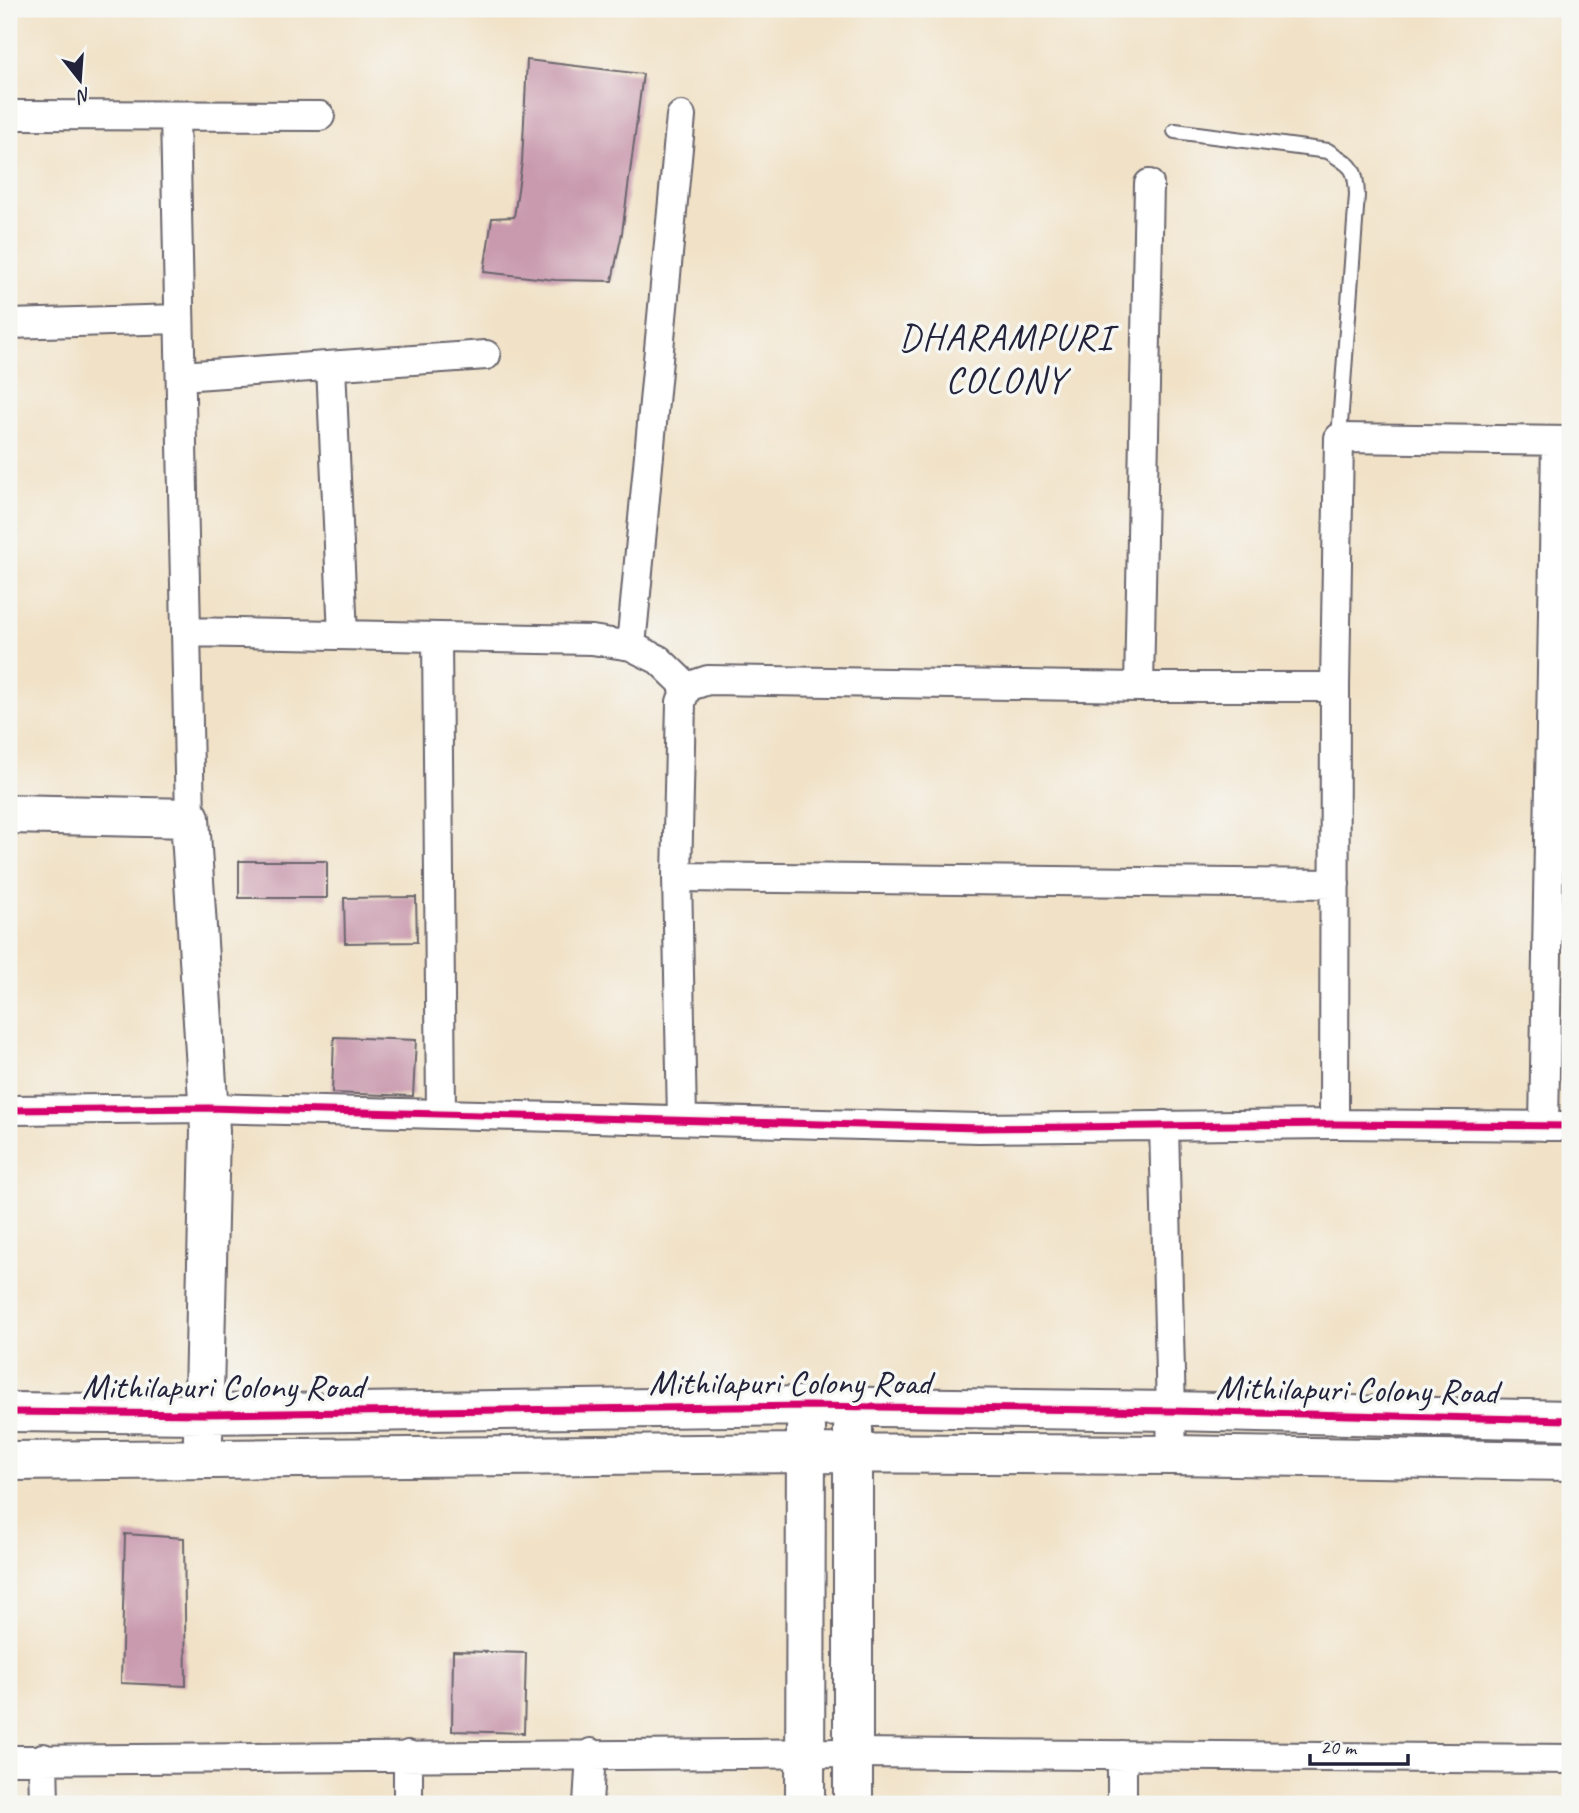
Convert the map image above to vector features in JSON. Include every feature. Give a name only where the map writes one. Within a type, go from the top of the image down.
[{"type":"street","points":[[9,115],[320,116]]},
{"type":"street","points":[[175,116],[190,818],[210,1131],[202,1460]]},
{"type":"street","points":[[631,646],[681,116]]},
{"type":"street","points":[[1139,687],[1149,184]]},
{"type":"street","points":[[9,324],[179,319]]},
{"type":"street","points":[[181,376],[486,355]]},
{"type":"street","points":[[331,366],[343,635]]},
{"type":"street","points":[[9,1110],[208,1108],[979,1128],[1334,1124],[1557,1126],[1563,441],[1339,438],[1335,687],[1334,1124]]},
{"type":"street","points":[[186,632],[592,640],[631,646],[659,660],[687,687]]},
{"type":"street","points":[[437,637],[441,1114]]},
{"type":"street","points":[[682,1119],[677,877],[681,702],[687,687],[708,680],[722,680],[1139,687],[1335,687]]},
{"type":"street","points":[[9,814],[190,818]]},
{"type":"street","points":[[677,877],[1335,884]]},
{"type":"street","points":[[1164,1125],[1172,1455]]},
{"type":"street","points":[[805,1804],[806,1406]]},
{"type":"street","name":"Mithilapuri Colony Road","points":[[9,1412],[204,1414],[806,1406],[1570,1420]]},
{"type":"street","points":[[853,1408],[853,1804]]},
{"type":"street","name":"Mithilapuri Colony Road","points":[[9,1461],[806,1453],[1570,1461]]},
{"type":"street","points":[[588,1804],[591,1753]]},
{"type":"street","points":[[9,1760],[591,1753],[1570,1759]]},
{"type":"street","points":[[408,1755],[408,1804]]},
{"type":"street","points":[[1122,1755],[1122,1804]]},
{"type":"street","points":[[43,1758],[44,1804]]},
{"type":"lane","points":[[1175,131],[1328,151],[1348,163],[1357,175],[1339,438]]},
{"type":"building","points":[[527,60],[643,74],[622,233],[612,281],[555,280],[484,272],[492,218],[514,217],[522,162]]},
{"type":"building","points":[[239,861],[327,861],[327,898],[239,898]]},
{"type":"building","points":[[416,897],[417,942],[345,943],[344,898]]},
{"type":"building","points":[[334,1037],[416,1040],[413,1096],[332,1093]]},
{"type":"building","points":[[125,1534],[184,1538],[186,1686],[121,1683]]},
{"type":"building","points":[[453,1651],[526,1653],[524,1733],[452,1731]]},
{"type":"cycle path","points":[[9,1110],[208,1108],[979,1128],[1334,1124],[1570,1126]]},
{"type":"cycle path","points":[[9,1412],[204,1414],[806,1406],[1570,1420]]},
{"type":"district","name":"DHARAMPURI COLONY","points":[[1006,358]]}]
